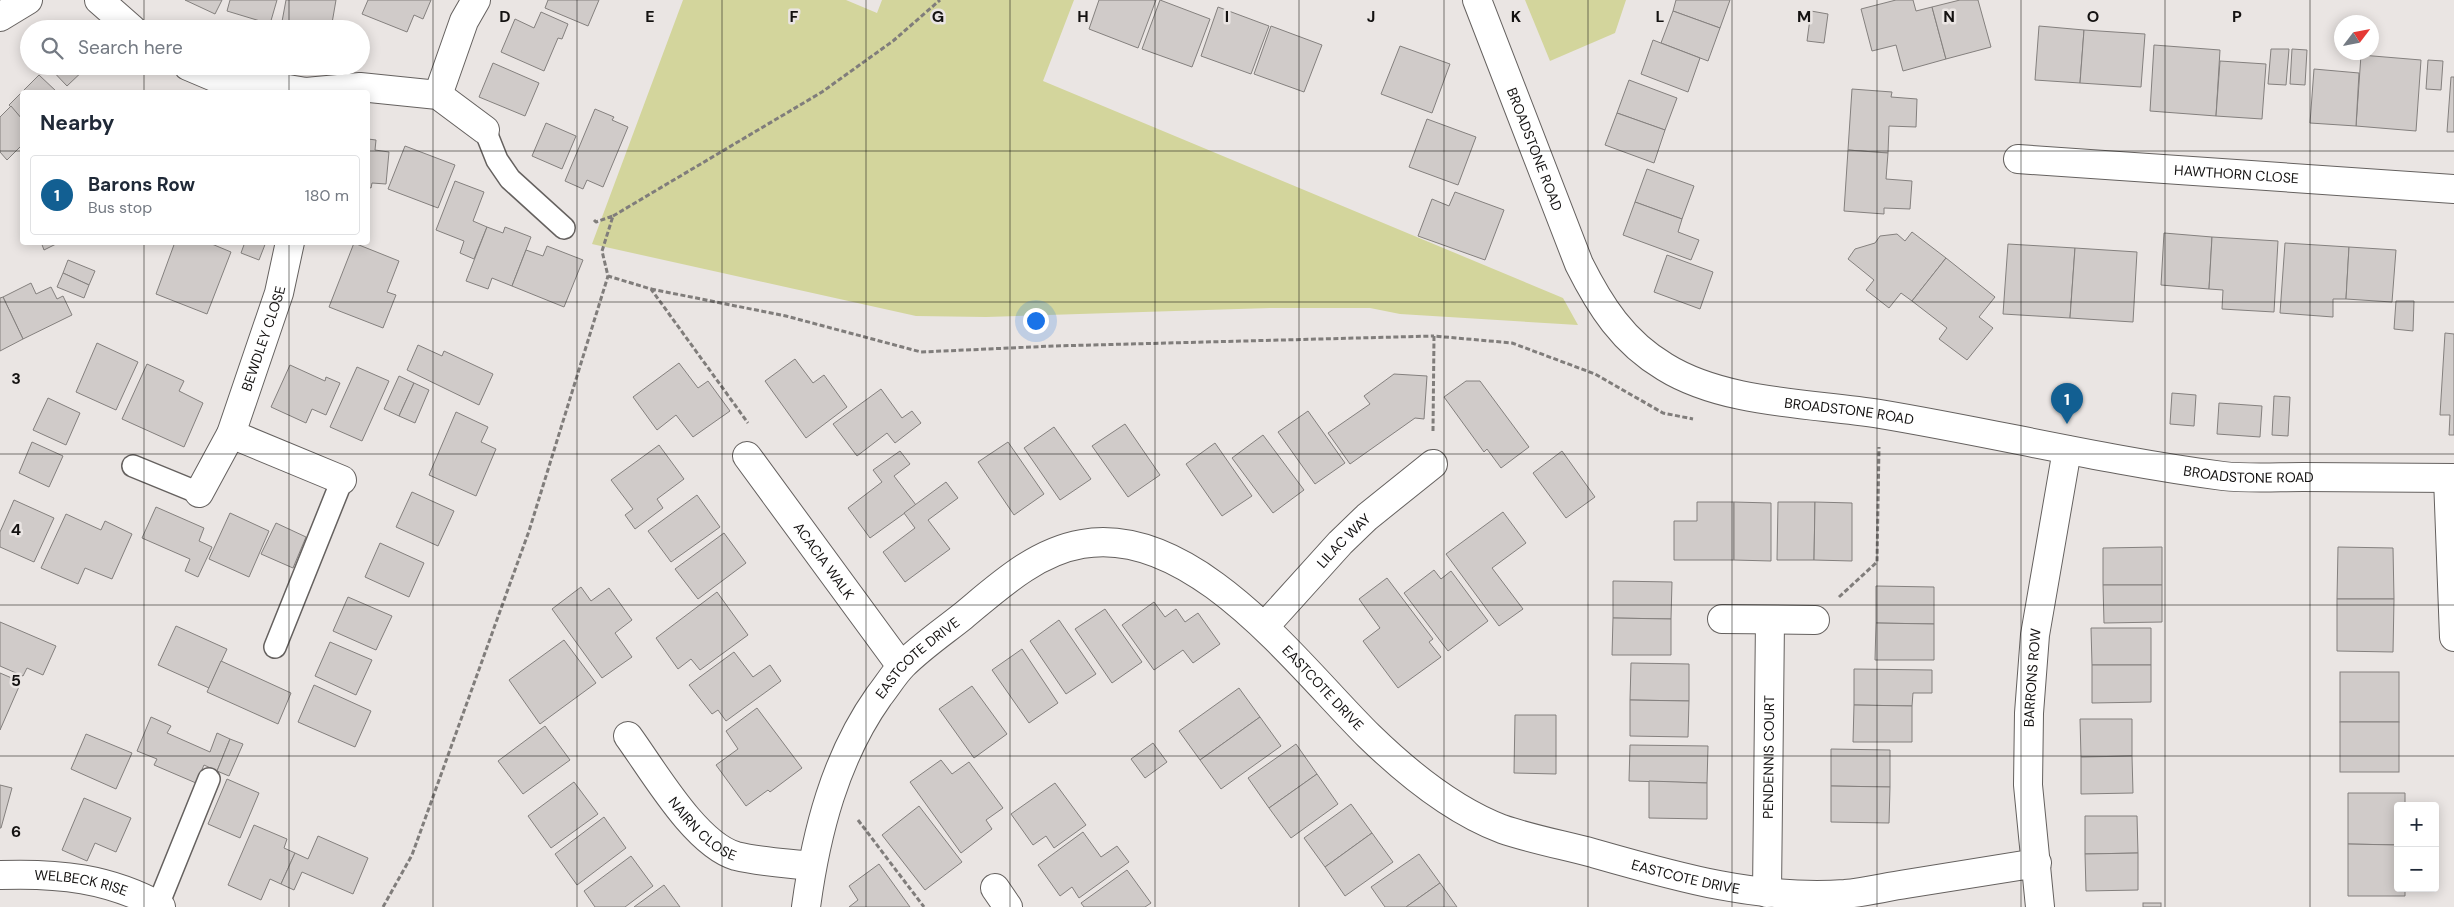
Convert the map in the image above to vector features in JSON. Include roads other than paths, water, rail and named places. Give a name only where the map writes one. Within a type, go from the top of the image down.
[{"type":"street","points":[[0,17],[28,0]]},
{"type":"street","points":[[99,0],[122,20]]},
{"type":"street","points":[[438,95],[464,21],[476,0]]},
{"type":"street","name":"BROADSTONE ROAD","points":[[1477,0],[1579,264],[1595,297],[1616,327],[1642,352],[1666,368],[1701,384],[1740,395],[1880,414],[2067,450],[2226,476],[2451,478]]},
{"type":"street","points":[[209,75],[294,90]]},
{"type":"street","points":[[328,90],[360,87],[438,95],[485,130]]},
{"type":"street","name":"HAWTHORN CLOSE","points":[[2018,159],[2454,189]]},
{"type":"street","name":"BEWDLEY CLOSE","points":[[199,493],[231,434],[279,293],[289,245]]},
{"type":"street","points":[[231,434],[342,480]]},
{"type":"street","name":"BARRONS ROW","points":[[2040,907],[2028,785],[2028,713],[2035,635],[2067,450]]},
{"type":"street","name":"ACACIA WALK","points":[[747,456],[901,666]]},
{"type":"street","name":"LILAC WAY","points":[[1265,626],[1340,543],[1367,517],[1433,464]]},
{"type":"street","points":[[2451,478],[2454,637]]},
{"type":"street","name":"EASTCOTE DRIVE","points":[[806,907],[812,866],[832,786],[861,722],[901,666],[1014,575],[1047,556],[1081,544],[1110,543],[1145,549],[1178,564],[1222,590],[1265,626],[1369,736],[1420,782],[1460,807],[1502,828],[1699,883],[1767,893],[1845,894],[2037,863]]},
{"type":"street","points":[[1722,619],[1815,620]]},
{"type":"street","name":"PENDENNIS COURT","points":[[1767,893],[1770,620]]},
{"type":"street","name":"NAIRN CLOSE","points":[[628,736],[697,831],[715,846],[736,856],[812,866]]},
{"type":"street","name":"WELBECK RISE","points":[[0,875],[41,874],[85,878],[120,889],[159,906]]},
{"type":"lane","points":[[485,130],[497,160],[510,179],[564,228]]},
{"type":"lane","points":[[133,466],[199,493]]},
{"type":"lane","points":[[275,647],[342,480]]},
{"type":"lane","points":[[159,906],[209,779]]},
{"type":"place","name":"Barons Row","points":[[2067,424]]}]
